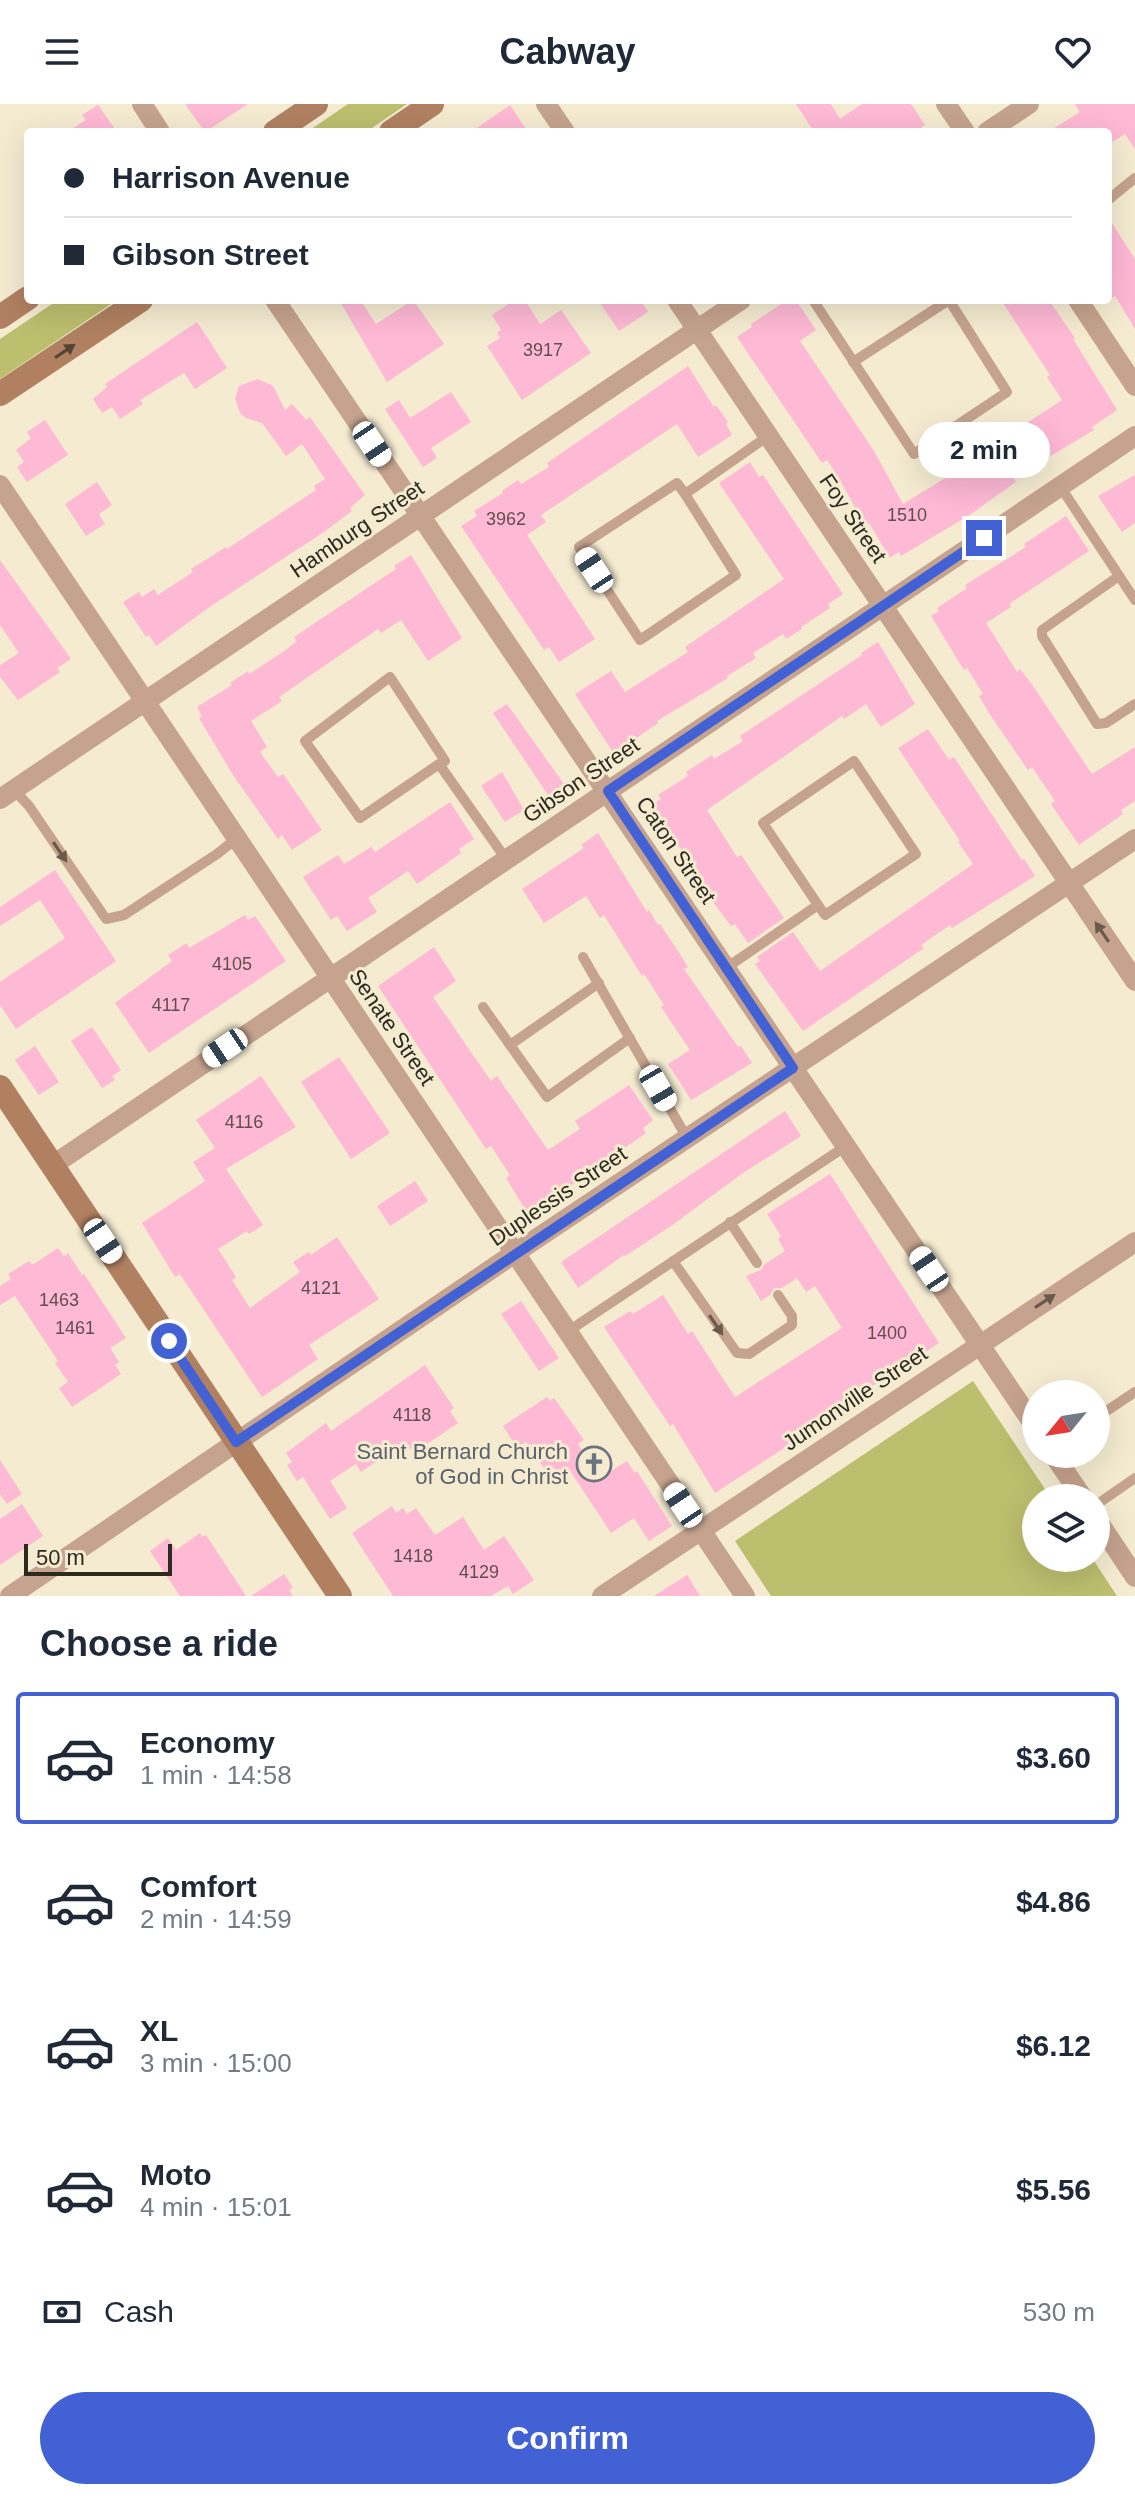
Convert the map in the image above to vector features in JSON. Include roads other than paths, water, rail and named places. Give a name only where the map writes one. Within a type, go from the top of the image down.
[{"type":"street","points":[[142,104],[157,128]]},
{"type":"street","points":[[281,128],[316,104]]},
{"type":"street","points":[[397,128],[432,104]]},
{"type":"street","points":[[546,104],[562,128]]},
{"type":"street","points":[[946,104],[962,128]]},
{"type":"street","points":[[993,128],[1029,104]]},
{"type":"street","points":[[0,317],[24,301]]},
{"type":"street","points":[[0,394],[135,304]]},
{"type":"street","name":"Caton Street","points":[[278,304],[1022,1407]]},
{"type":"street","name":"Foy Street","points":[[680,304],[1068,883]]},
{"type":"street","name":"Hamburg Street","points":[[7,794],[735,304]]},
{"type":"street","points":[[1081,304],[1135,386]]},
{"type":"street","name":"Gibson Street","points":[[53,1165],[1135,436]]},
{"type":"street","name":"Senate Street","points":[[0,485],[745,1596]]},
{"type":"street","name":"Duplessis Street","points":[[10,1596],[515,1253],[1135,839]]},
{"type":"street","points":[[1068,883],[1135,981]]},
{"type":"street","points":[[0,1087],[340,1596]]},
{"type":"street","name":"Jumonville Street","points":[[602,1596],[1135,1242]]},
{"type":"street","points":[[1110,1539],[1135,1577]]},
{"type":"lane","points":[[1112,197],[1135,179]]},
{"type":"lane","points":[[816,304],[914,454],[1007,392],[952,304]]},
{"type":"lane","points":[[853,362],[943,304]]},
{"type":"lane","points":[[685,494],[768,436]]},
{"type":"lane","points":[[677,483],[685,494],[736,575],[640,640],[579,547],[677,483]]},
{"type":"lane","points":[[1060,486],[1135,600]]},
{"type":"lane","points":[[1119,576],[1042,630],[1042,636],[1097,724],[1106,723],[1135,704]]},
{"type":"lane","points":[[390,677],[445,761],[439,764],[360,818],[305,741],[390,677]]},
{"type":"lane","points":[[854,761],[916,854],[825,915],[818,905],[763,823],[854,761]]},
{"type":"lane","points":[[439,764],[506,859]]},
{"type":"lane","points":[[7,794],[29,806],[106,919],[124,915],[236,839]]},
{"type":"lane","points":[[726,968],[818,905]]},
{"type":"lane","points":[[583,957],[687,1138]]},
{"type":"lane","points":[[510,1045],[599,983]]},
{"type":"lane","points":[[483,1007],[547,1097],[630,1038]]},
{"type":"lane","points":[[567,1332],[846,1146]]},
{"type":"lane","points":[[730,1222],[757,1263]]},
{"type":"lane","points":[[673,1261],[737,1353],[749,1354],[792,1325],[792,1316],[778,1295]]},
{"type":"lane","points":[[1110,1409],[1135,1392]]},
{"type":"lane","points":[[1110,1495],[1135,1478]]},
{"type":"place","name":"Saint Bernard Church of God in Christ","points":[[594,1464]]}]
